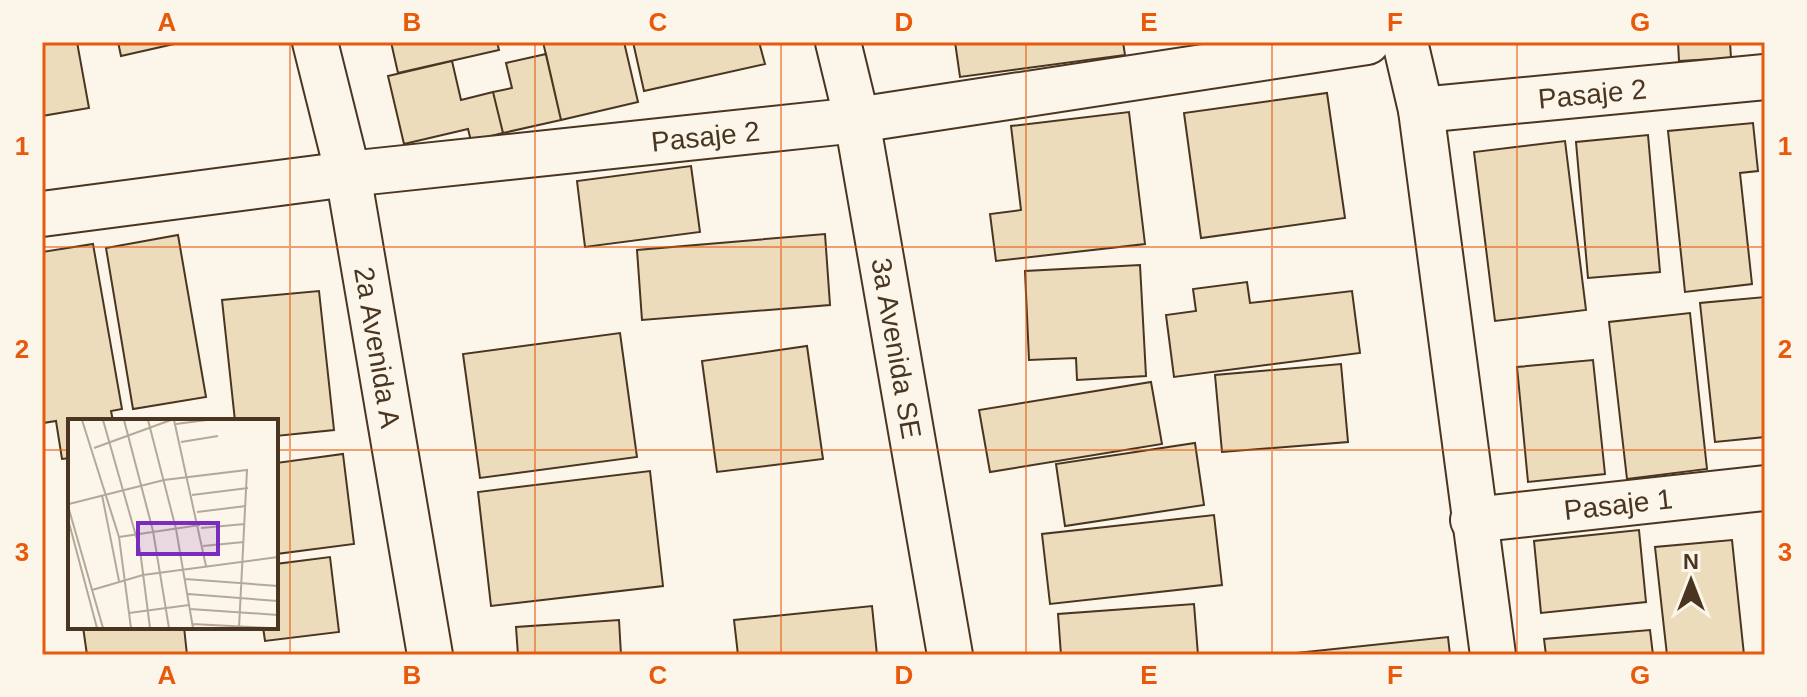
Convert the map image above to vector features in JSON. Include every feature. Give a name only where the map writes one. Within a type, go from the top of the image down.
[{"type":"street","name":"2a Avenida A","points":[[315,42],[348,174],[430,655]]},
{"type":"street","name":"3a Avenida SE","points":[[838,42],[857,120],[950,655]]},
{"type":"street","name":"Pasaje 2","points":[[42,214],[348,174],[857,120],[1367,42]]},
{"type":"street","points":[[1405,42],[1421,110],[1493,655]]},
{"type":"street","name":"Pasaje 2","points":[[1421,110],[1765,77]]},
{"type":"street","name":"Pasaje 1","points":[[1473,520],[1765,488]]},
{"type":"building","points":[[42,42],[77,42],[89,108],[42,116]]},
{"type":"building","points":[[118,42],[183,42],[121,56]]},
{"type":"building","points":[[391,42],[497,42],[499,50],[398,73]]},
{"type":"building","points":[[543,42],[624,42],[638,102],[561,120]]},
{"type":"building","points":[[633,42],[759,42],[765,64],[644,91]]},
{"type":"building","points":[[955,42],[1123,42],[1125,55],[960,77]]},
{"type":"building","points":[[1678,42],[1730,42],[1731,58],[1679,61]]},
{"type":"building","points":[[546,54],[561,120],[503,133],[493,92],[512,88],[506,63]]},
{"type":"building","points":[[452,61],[461,100],[493,92],[503,133],[471,141],[468,129],[404,144],[388,76]]},
{"type":"building","points":[[1327,93],[1345,218],[1201,238],[1184,113]]},
{"type":"building","points":[[1129,112],[1145,244],[996,261],[990,214],[1021,210],[1011,126]]},
{"type":"building","points":[[1753,123],[1758,171],[1740,173],[1752,284],[1685,292],[1668,131]]},
{"type":"building","points":[[1648,135],[1660,272],[1588,278],[1576,142]]},
{"type":"building","points":[[1565,141],[1586,310],[1495,321],[1474,152]]},
{"type":"building","points":[[691,166],[700,232],[585,247],[577,181]]},
{"type":"building","points":[[825,234],[830,305],[642,320],[637,250]]},
{"type":"building","points":[[178,235],[206,397],[133,409],[106,248]]},
{"type":"building","points":[[93,244],[122,409],[111,411],[113,419],[68,419],[68,458],[62,459],[56,421],[43,423],[42,418],[42,252]]},
{"type":"building","points":[[1140,265],[1146,376],[1077,380],[1076,358],[1029,360],[1025,271]]},
{"type":"building","points":[[1247,282],[1250,303],[1352,291],[1360,353],[1174,377],[1166,315],[1196,311],[1193,289]]},
{"type":"building","points":[[319,291],[334,430],[278,436],[278,419],[235,419],[222,300]]},
{"type":"building","points":[[1765,297],[1765,437],[1715,442],[1700,303]]},
{"type":"building","points":[[1690,313],[1707,469],[1627,479],[1609,322]]},
{"type":"building","points":[[620,333],[637,457],[480,478],[463,354]]},
{"type":"building","points":[[807,346],[823,459],[717,472],[702,361]]},
{"type":"building","points":[[1593,360],[1605,474],[1528,482],[1517,367]]},
{"type":"building","points":[[1341,364],[1348,442],[1222,452],[1215,375]]},
{"type":"building","points":[[1151,382],[1162,444],[990,472],[979,410]]},
{"type":"building","points":[[1195,443],[1204,505],[1065,526],[1056,464]]},
{"type":"building","points":[[343,454],[354,544],[278,554],[278,463]]},
{"type":"building","points":[[650,471],[663,586],[491,606],[478,492]]},
{"type":"building","points":[[1214,515],[1222,585],[1050,604],[1042,534]]},
{"type":"building","points":[[1639,530],[1646,602],[1541,613],[1534,541]]},
{"type":"building","points":[[1732,540],[1744,655],[1667,655],[1655,547]]},
{"type":"building","points":[[330,557],[339,632],[265,641],[263,629],[278,629],[278,564]]},
{"type":"building","points":[[1194,604],[1198,655],[1061,655],[1058,614]]},
{"type":"building","points":[[872,606],[877,655],[738,655],[734,620]]},
{"type":"building","points":[[619,620],[621,655],[518,655],[516,627]]},
{"type":"building","points":[[83,629],[184,629],[187,655],[87,655]]},
{"type":"building","points":[[1650,630],[1653,655],[1546,655],[1544,639]]},
{"type":"building","points":[[1448,637],[1450,655],[1277,655]]}]
